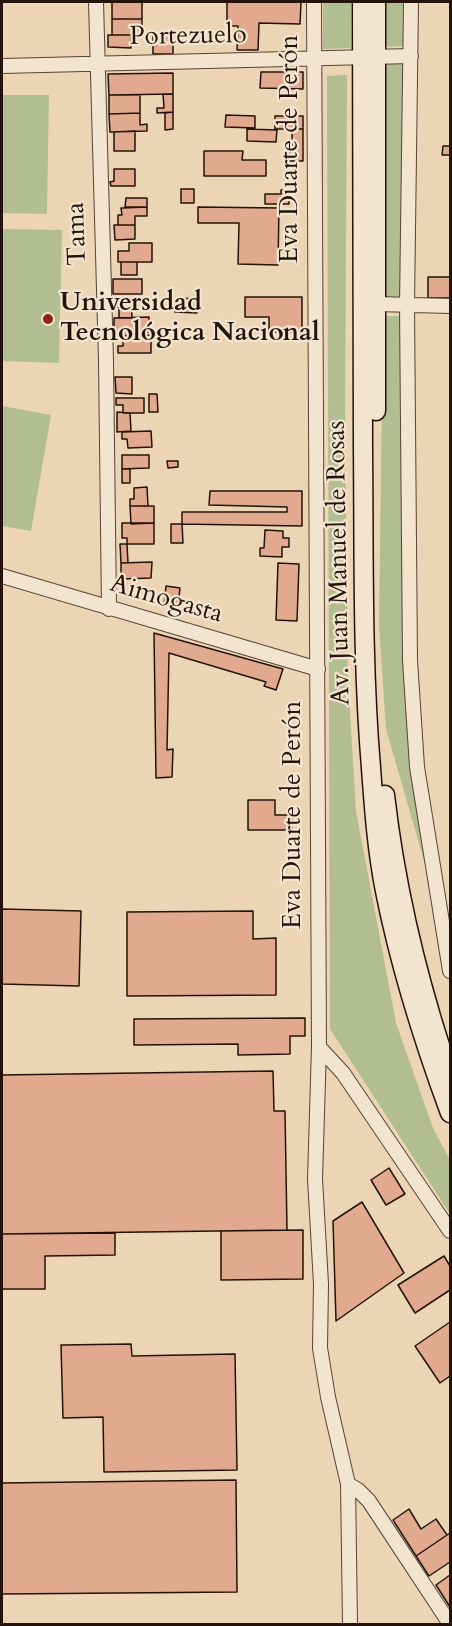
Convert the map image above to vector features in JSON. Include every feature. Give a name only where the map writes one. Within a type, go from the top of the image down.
[{"type":"main road","name":"Av. Juan Manuel de Rosas","points":[[362,2],[369,58],[377,304],[374,601],[380,757],[388,825],[407,923],[422,987],[450,1076]]},
{"type":"main road","name":"Av. Juan Manuel de Rosas","points":[[376,2],[369,58],[364,622],[367,728],[373,802],[385,891],[414,1010],[450,1113]]},
{"type":"street","name":"Tama","points":[[96,2],[106,361],[109,609]]},
{"type":"street","name":"Eva Duarte de Perón","points":[[314,2],[319,1047],[315,1179],[321,1284],[320,1348],[328,1397],[348,1484],[350,1624]]},
{"type":"street","points":[[411,2],[408,306],[410,660],[417,767],[450,971]]},
{"type":"street","name":"Portezuelo","points":[[2,66],[411,56]]},
{"type":"street","points":[[377,304],[450,306]]},
{"type":"street","name":"Aimogasta","points":[[2,576],[318,669]]},
{"type":"street","points":[[319,1047],[343,1073],[450,1231]]},
{"type":"street","points":[[348,1484],[369,1501],[450,1624]]},
{"type":"green space","points":[[323,2],[351,2],[351,48],[323,49]]},
{"type":"green space","points":[[386,2],[407,2],[407,46],[385,47]]},
{"type":"green space","points":[[406,63],[403,298],[383,298],[385,64]]},
{"type":"green space","points":[[347,75],[345,421],[348,680],[356,811],[396,1023],[433,1128],[450,1160],[450,1214],[330,1029],[327,76]]},
{"type":"green space","points":[[2,95],[49,95],[47,214],[2,213]]},
{"type":"green space","points":[[2,229],[62,230],[59,363],[2,361]]},
{"type":"green space","points":[[383,316],[402,316],[404,673],[408,745],[427,871],[386,729],[379,624]]},
{"type":"green space","points":[[2,406],[51,415],[31,531],[2,526]]},
{"type":"building","points":[[112,2],[142,2],[142,19],[112,19]]},
{"type":"building","points":[[227,2],[301,2],[300,24],[259,23],[258,50],[237,50],[238,26],[227,26]]},
{"type":"building","points":[[112,19],[142,19],[142,35],[112,35]]},
{"type":"building","points":[[173,34],[173,54],[153,54],[153,35]]},
{"type":"building","points":[[108,35],[131,35],[131,48],[108,47]]},
{"type":"building","points":[[261,72],[303,72],[303,89],[260,88]]},
{"type":"building","points":[[173,73],[173,94],[109,95],[108,74]]},
{"type":"building","points":[[163,94],[173,94],[173,112],[157,113],[157,108],[164,108]]},
{"type":"building","points":[[109,95],[140,95],[140,113],[109,114]]},
{"type":"building","points":[[173,112],[173,129],[165,130],[165,113]]},
{"type":"building","points":[[140,113],[140,125],[147,124],[147,131],[110,132],[109,114]]},
{"type":"building","points":[[226,115],[255,116],[255,128],[225,127]]},
{"type":"building","points":[[275,116],[303,116],[303,129],[275,129]]},
{"type":"building","points":[[247,129],[277,130],[276,142],[247,141]]},
{"type":"building","points":[[292,129],[303,129],[303,161],[288,161],[288,152],[292,152]]},
{"type":"building","points":[[135,131],[135,151],[114,151],[114,132]]},
{"type":"building","points":[[443,146],[450,146],[450,155],[442,155]]},
{"type":"building","points":[[204,151],[243,151],[242,160],[266,160],[266,176],[204,176]]},
{"type":"building","points":[[114,169],[135,169],[135,186],[111,186],[110,182],[114,181]]},
{"type":"building","points":[[181,189],[194,189],[194,203],[181,203]]},
{"type":"building","points":[[281,190],[289,190],[289,204],[265,204],[265,194],[281,194]]},
{"type":"building","points":[[126,198],[147,198],[147,207],[125,207]]},
{"type":"building","points":[[147,207],[147,216],[135,216],[135,225],[118,225],[118,215],[122,215],[121,208]]},
{"type":"building","points":[[198,207],[279,208],[278,265],[238,264],[239,223],[198,223]]},
{"type":"building","points":[[114,225],[135,225],[135,239],[115,240]]},
{"type":"building","points":[[129,243],[152,243],[152,262],[118,262],[118,251],[129,251]]},
{"type":"building","points":[[121,262],[137,262],[137,275],[121,275]]},
{"type":"building","points":[[428,277],[450,277],[450,298],[428,298]]},
{"type":"building","points":[[113,279],[142,279],[142,294],[113,294]]},
{"type":"building","points":[[245,297],[302,297],[302,332],[269,332],[269,317],[245,317]]},
{"type":"building","points":[[176,298],[198,299],[197,313],[175,312]]},
{"type":"building","points":[[131,299],[132,318],[119,318],[119,307],[115,308],[115,300]]},
{"type":"building","points":[[149,317],[149,332],[140,332],[140,335],[114,336],[114,318]]},
{"type":"building","points":[[151,335],[151,353],[118,353],[118,346],[123,346],[123,336]]},
{"type":"building","points":[[115,377],[132,377],[132,394],[116,393]]},
{"type":"building","points":[[149,394],[157,394],[158,412],[149,412]]},
{"type":"building","points":[[116,398],[144,398],[144,413],[123,413],[123,405],[116,405]]},
{"type":"building","points":[[117,412],[130,413],[131,431],[117,432]]},
{"type":"building","points":[[151,431],[152,447],[128,448],[127,439],[122,439],[122,432]]},
{"type":"building","points":[[122,455],[149,455],[149,468],[122,469]]},
{"type":"building","points":[[167,461],[178,461],[178,467],[168,468]]},
{"type":"building","points":[[122,469],[130,469],[130,483],[122,483]]},
{"type":"building","points":[[147,487],[148,506],[130,506],[130,499],[134,499],[134,488]]},
{"type":"building","points":[[210,491],[302,491],[302,526],[182,524],[182,512],[287,512],[287,507],[209,505]]},
{"type":"building","points":[[130,506],[154,506],[154,523],[131,524]]},
{"type":"building","points":[[122,523],[154,523],[154,544],[127,544],[127,538],[122,538]]},
{"type":"building","points":[[171,524],[182,524],[183,543],[171,543]]},
{"type":"building","points":[[265,530],[283,531],[283,538],[289,538],[289,547],[282,547],[282,557],[260,556],[260,548],[264,548]]},
{"type":"building","points":[[120,544],[127,544],[128,563],[121,563]]},
{"type":"building","points":[[152,562],[151,578],[121,579],[121,563]]},
{"type":"building","points":[[278,563],[299,564],[297,621],[276,620]]},
{"type":"building","points":[[166,586],[180,588],[178,606],[164,605]]},
{"type":"building","points":[[154,633],[283,669],[276,690],[264,686],[266,682],[169,653],[167,750],[173,749],[172,777],[156,778]]},
{"type":"building","points":[[248,800],[275,800],[275,815],[292,815],[292,830],[248,830]]},
{"type":"building","points":[[2,909],[81,911],[79,986],[2,984]]},
{"type":"building","points":[[253,911],[253,939],[276,938],[276,995],[127,996],[127,912]]},
{"type":"building","points":[[305,1018],[305,1036],[290,1036],[290,1054],[238,1055],[238,1044],[134,1045],[134,1019]]},
{"type":"building","points":[[273,1071],[274,1111],[285,1111],[287,1230],[2,1234],[2,1075]]},
{"type":"building","points":[[389,1168],[405,1194],[386,1205],[371,1180]]},
{"type":"building","points":[[362,1202],[404,1273],[336,1321],[333,1221]]},
{"type":"building","points":[[303,1230],[303,1279],[221,1280],[221,1231]]},
{"type":"building","points":[[115,1233],[115,1255],[45,1256],[45,1289],[2,1289],[2,1234]]},
{"type":"building","points":[[444,1256],[450,1266],[450,1290],[415,1313],[398,1285]]},
{"type":"building","points":[[450,1322],[450,1376],[440,1383],[415,1346]]},
{"type":"building","points":[[131,1344],[132,1356],[235,1354],[237,1470],[104,1472],[103,1417],[63,1418],[61,1345]]},
{"type":"building","points":[[236,1480],[237,1592],[2,1594],[2,1483]]},
{"type":"building","points":[[409,1509],[421,1529],[436,1519],[447,1535],[416,1556],[393,1520]]},
{"type":"building","points":[[450,1533],[450,1562],[429,1576],[416,1556]]},
{"type":"building","points":[[450,1575],[450,1607],[436,1585]]},
{"type":"place","name":"Universidad Tecnológica Nacional","points":[[48,319]]}]
